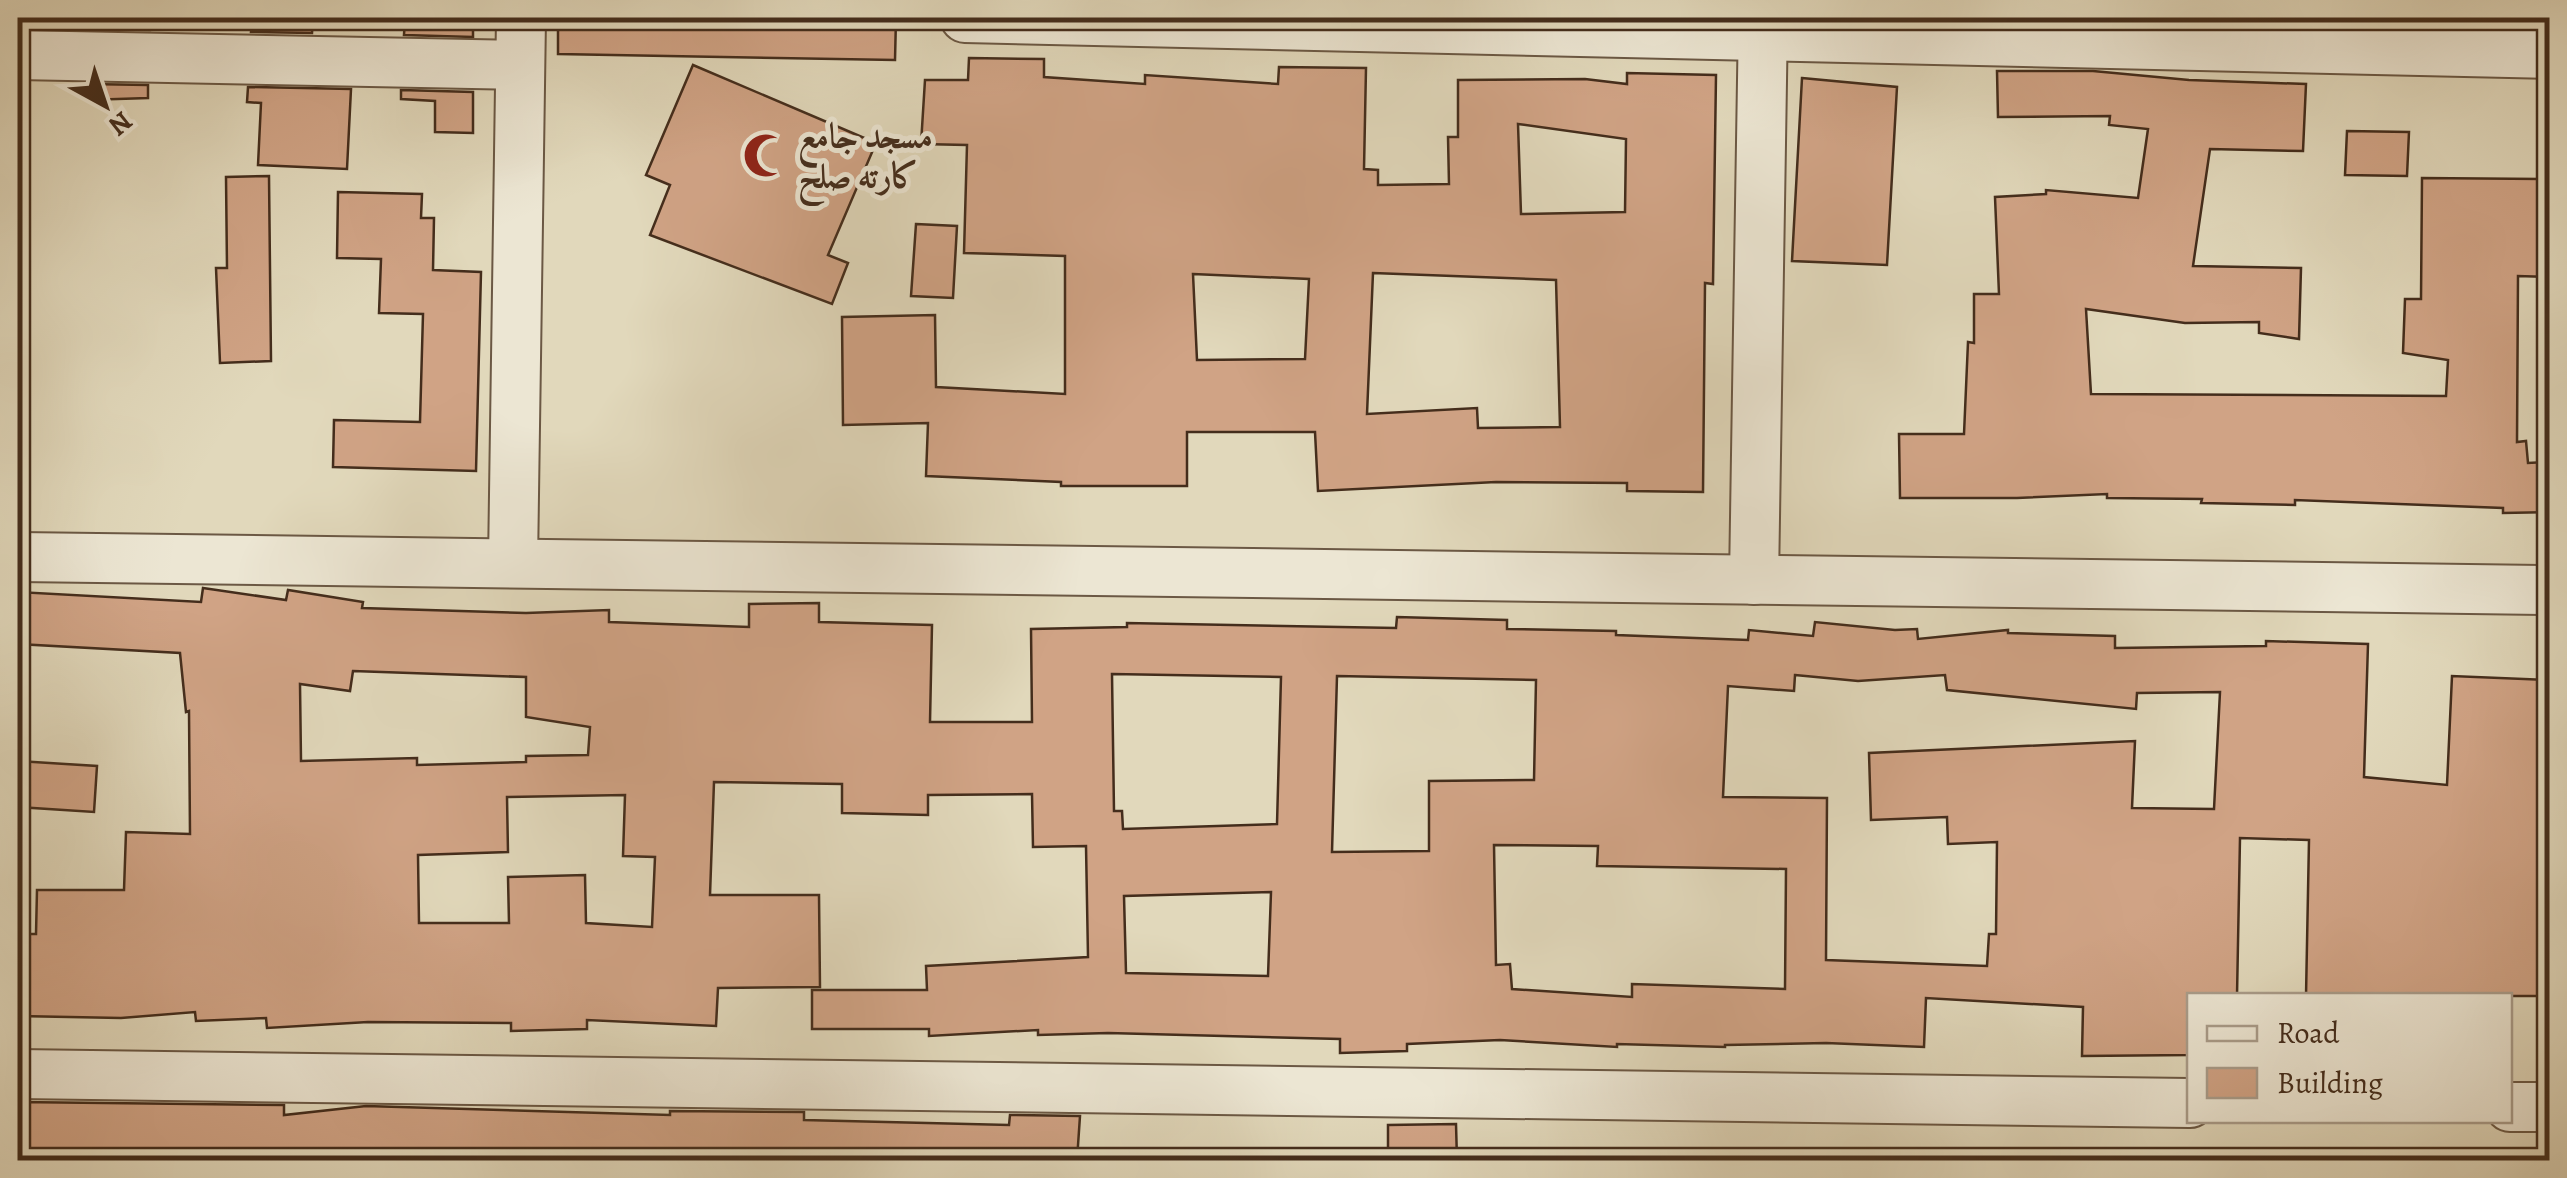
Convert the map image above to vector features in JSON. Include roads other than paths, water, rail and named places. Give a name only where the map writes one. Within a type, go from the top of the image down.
[{"type":"street","points":[[513,564],[521,18]]},
{"type":"street","points":[[965,18],[2190,32],[2550,54]]},
{"type":"street","points":[[1754,580],[1763,27]]},
{"type":"street","points":[[18,55],[520,65]]},
{"type":"street","points":[[18,557],[2550,590]]},
{"type":"street","points":[[18,1074],[2187,1102]]},
{"type":"street","points":[[2512,1107],[2550,1107]]},
{"type":"place","name":"مسجد جامع کارته صلح","points":[[765,155]]}]
